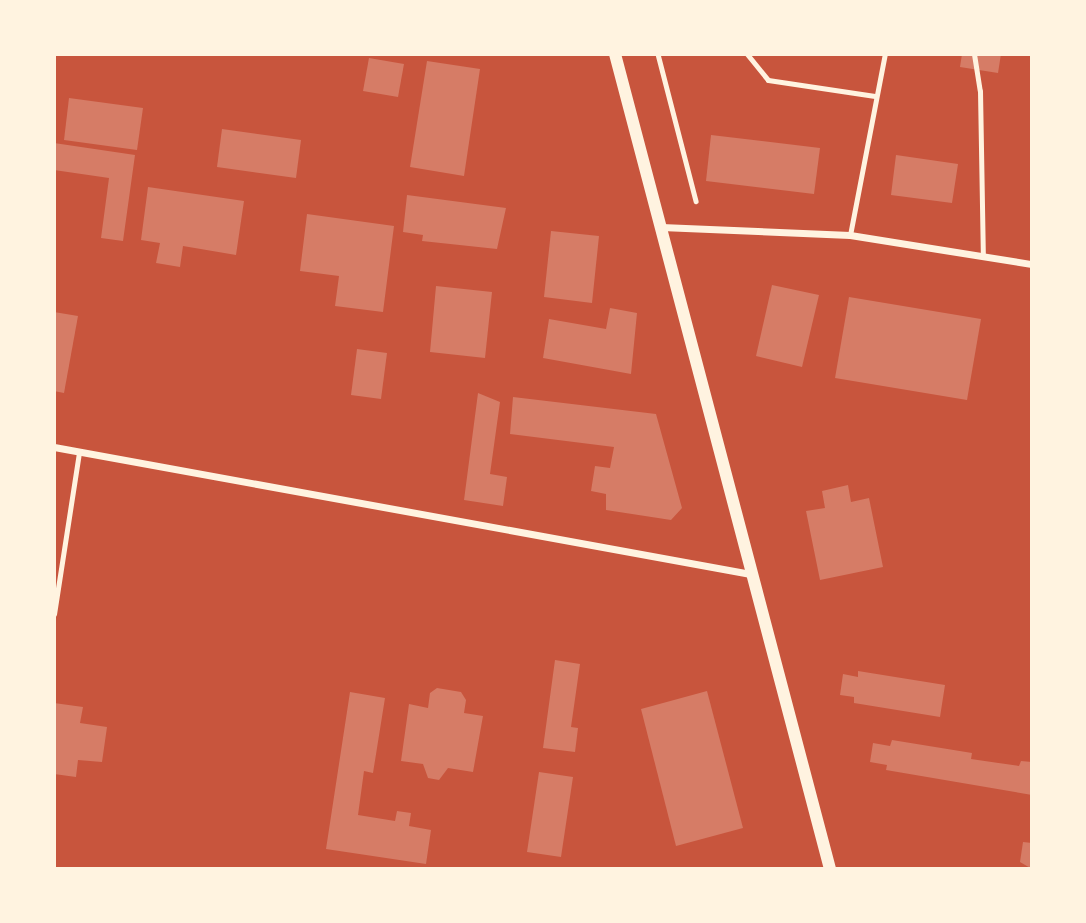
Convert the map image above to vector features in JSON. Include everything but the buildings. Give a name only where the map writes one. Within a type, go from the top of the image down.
[{"type":"street","points":[[615,54],[830,869]]},
{"type":"street","points":[[661,227],[850,234],[1032,264]]},
{"type":"street","points":[[54,447],[751,574]]},
{"type":"lane","points":[[747,54],[768,80],[875,96]]},
{"type":"lane","points":[[850,234],[885,54]]},
{"type":"lane","points":[[974,54],[981,91],[983,255]]},
{"type":"lane","points":[[54,614],[79,452]]}]
